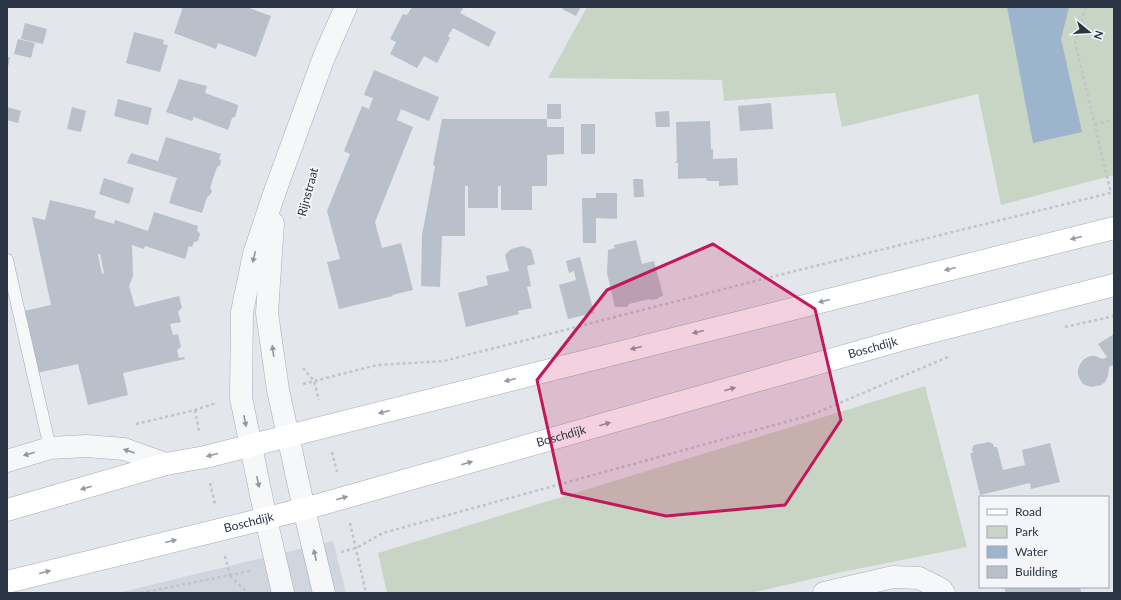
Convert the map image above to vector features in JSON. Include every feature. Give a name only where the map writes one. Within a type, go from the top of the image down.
[{"type":"main road","points":[[7,510],[166,464],[250,445],[1114,228]]},
{"type":"main road","name":"Boschdijk","points":[[7,582],[304,509],[903,340],[1114,285]]},
{"type":"street","points":[[283,593],[241,398],[242,312],[254,254],[274,194],[324,57],[346,7]]},
{"type":"street","points":[[274,194],[267,313],[278,390],[324,593]]},
{"type":"street","points":[[7,461],[50,448],[86,446],[124,448],[166,464]]},
{"type":"street","points":[[824,593],[893,576],[919,578],[941,589],[944,593]]},
{"type":"lane","points":[[7,260],[50,448]]},
{"type":"path","points":[[314,381],[377,365],[444,361],[755,281],[1112,192],[1075,42],[1086,7]]},
{"type":"path","points":[[1095,124],[1114,119]]},
{"type":"path","name":"Rijnstraat","points":[[300,219],[312,173]]},
{"type":"path","points":[[315,558],[356,548],[383,533],[811,414],[948,357]]},
{"type":"path","points":[[299,364],[314,381],[366,593]]},
{"type":"path","points":[[214,404],[195,410],[230,576],[248,593]]},
{"type":"path","points":[[141,593],[230,576],[276,565]]},
{"type":"highlighted area","points":[[713,244],[815,309],[841,420],[785,505],[666,516],[562,493],[537,380],[607,290]]},
{"type":"shaded area","points":[[333,541],[346,593],[118,593]]},
{"type":"green space","points":[[587,7],[1114,7],[1114,175],[1001,205],[978,94],[842,127],[835,93],[724,101],[722,80],[548,78]]},
{"type":"green space","points":[[925,386],[967,547],[837,573],[751,593],[387,593],[378,553]]},
{"type":"water","points":[[1007,7],[1069,7],[1061,39],[1082,132],[1033,143]]},
{"type":"building","points":[[183,7],[247,7],[271,16],[256,57],[218,43],[216,49],[174,33]]},
{"type":"building","points":[[412,7],[464,7],[460,13],[496,32],[489,47],[453,28],[448,36],[450,38],[437,63],[424,56],[417,68],[390,54],[396,42],[390,39],[403,14],[407,15]]},
{"type":"building","points":[[564,7],[581,7],[576,16],[562,9]]},
{"type":"building","points":[[25,23],[47,29],[43,44],[21,39]]},
{"type":"building","points":[[134,32],[164,40],[163,44],[168,45],[160,72],[126,63]]},
{"type":"building","points":[[18,39],[35,43],[31,58],[14,54]]},
{"type":"building","points":[[7,57],[10,57],[8,67],[7,67]]},
{"type":"building","points":[[374,70],[439,97],[429,121],[401,109],[397,120],[413,127],[375,222],[382,248],[401,243],[413,290],[339,309],[327,262],[340,259],[327,211],[350,154],[344,151],[362,106],[369,109],[373,98],[364,95]]},
{"type":"building","points":[[179,79],[207,86],[205,93],[238,105],[235,117],[232,118],[228,130],[194,117],[192,121],[166,112]]},
{"type":"building","points":[[118,99],[152,108],[148,125],[114,116]]},
{"type":"building","points":[[771,103],[773,129],[740,131],[738,106]]},
{"type":"building","points":[[547,104],[561,104],[561,119],[547,119]]},
{"type":"building","points":[[7,107],[21,111],[18,123],[7,120]]},
{"type":"building","points":[[72,107],[86,111],[81,132],[67,129]]},
{"type":"building","points":[[669,111],[670,127],[656,127],[655,112]]},
{"type":"building","points":[[442,119],[547,119],[547,127],[564,127],[564,154],[547,155],[547,186],[532,186],[532,210],[501,210],[501,186],[498,186],[498,208],[468,208],[468,186],[465,186],[465,236],[442,236],[440,287],[421,286],[422,235]]},
{"type":"building","points":[[710,121],[711,149],[713,149],[713,159],[737,158],[738,185],[719,186],[719,181],[707,181],[706,178],[678,179],[678,163],[676,163],[676,122]]},
{"type":"building","points":[[581,124],[595,124],[595,154],[581,154]]},
{"type":"building","points":[[166,137],[221,154],[219,158],[221,161],[220,165],[217,167],[210,188],[212,191],[206,200],[202,213],[169,203],[177,178],[127,163],[131,153],[158,161]]},
{"type":"building","points":[[104,178],[134,188],[129,204],[99,194]]},
{"type":"building","points":[[633,179],[643,179],[644,197],[634,197]]},
{"type":"building","points":[[596,193],[617,193],[617,219],[596,218],[596,243],[583,243],[582,198],[596,198]]},
{"type":"building","points":[[50,200],[96,211],[94,218],[114,224],[115,220],[148,231],[154,212],[198,226],[197,230],[200,234],[198,241],[194,242],[192,247],[189,246],[185,259],[145,246],[144,249],[132,245],[133,276],[129,286],[135,307],[179,296],[182,308],[178,312],[181,322],[170,324],[173,335],[178,334],[181,347],[177,350],[179,358],[184,357],[185,359],[123,373],[128,395],[88,405],[78,364],[37,373],[24,311],[51,305],[32,217],[45,220]],"holes":[[[98,254],[100,254],[104,273],[102,274]]]},
{"type":"building","points":[[636,240],[642,264],[654,261],[663,295],[657,299],[649,299],[629,304],[627,307],[615,307],[607,273],[608,250],[615,248],[614,245]]},
{"type":"building","points":[[522,246],[531,249],[535,264],[527,266],[531,286],[527,287],[532,308],[518,311],[519,314],[466,327],[458,293],[488,285],[486,276],[509,271],[505,255],[511,249]]},
{"type":"building","points":[[580,257],[594,313],[568,319],[559,285],[576,280],[574,271],[569,273],[566,261]]},
{"type":"building","points":[[1114,334],[1114,369],[1112,365],[1109,367],[1108,376],[1105,382],[1101,385],[1092,387],[1085,385],[1082,383],[1078,375],[1080,364],[1084,359],[1090,356],[1103,359],[1107,357],[1098,344]]},
{"type":"building","points":[[989,442],[993,444],[994,447],[997,447],[1003,470],[1025,465],[1022,450],[1050,443],[1060,482],[1031,489],[1030,483],[980,495],[970,453],[973,453],[972,449],[974,445]]},
{"type":"building","points":[[1004,588],[1080,588],[1081,592],[1006,593]]}]
